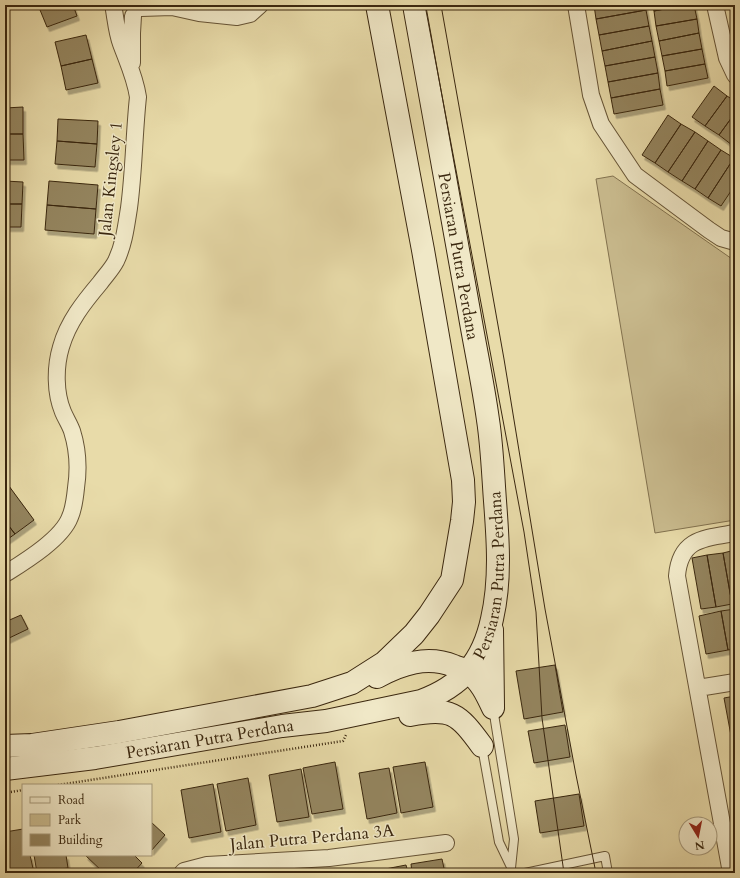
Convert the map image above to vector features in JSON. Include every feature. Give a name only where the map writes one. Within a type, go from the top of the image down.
[{"type":"main road","name":"Persiaran Putra Perdana","points":[[5,746],[32,745],[119,732],[312,696],[352,683],[385,662],[414,634],[429,615],[452,580],[464,502],[463,480],[443,360],[377,5]]},
{"type":"main road","name":"Persiaran Putra Perdana","points":[[5,769],[95,758],[282,726],[326,721],[421,701],[436,696],[450,688],[468,671],[482,649],[492,619],[497,584],[498,540],[489,421],[414,5]]},
{"type":"main road","points":[[492,619],[493,708]]},
{"type":"main road","points":[[312,696],[350,691],[395,668],[421,661],[446,663],[468,671],[482,688],[493,708]]},
{"type":"main road","points":[[326,721],[378,720],[428,711],[439,711],[448,713],[462,722],[482,746]]},
{"type":"street","points":[[192,5],[212,13]]},
{"type":"street","points":[[113,8],[123,16],[128,17],[138,10],[172,7],[199,13],[212,13],[237,17],[250,14],[260,5]]},
{"type":"street","points":[[576,5],[591,95],[601,124],[635,175],[709,230],[721,238],[735,242]]},
{"type":"street","points":[[716,5],[727,58],[735,75]]},
{"type":"street","name":"Jalan Kingsley 1","points":[[5,574],[25,562],[55,538],[70,519],[74,505],[79,472],[77,452],[72,430],[62,411],[58,388],[57,368],[61,347],[67,330],[78,311],[115,263],[122,246],[133,180],[138,97],[132,71],[120,43],[113,8]]},
{"type":"street","name":"Jalan Kingsley 1","points":[[132,71],[132,33],[138,10]]},
{"type":"street","points":[[731,873],[730,830],[698,688],[677,576],[678,565],[682,554],[691,546],[701,539],[735,533]]},
{"type":"street","points":[[698,688],[735,682]]},
{"type":"street","name":"Jalan Putra Perdana 3A","points":[[182,873],[184,871],[207,865],[329,858],[446,843]]},
{"type":"lane","points":[[493,708],[514,839],[511,870]]},
{"type":"lane","points":[[482,746],[499,842],[511,870]]},
{"type":"lane","points":[[525,873],[605,856],[608,873]]},
{"type":"path","points":[[64,784],[343,741],[354,721]]},
{"type":"path","points":[[5,793],[22,790]]},
{"type":"green space","points":[[613,176],[735,261],[735,520],[655,533],[596,179]]},
{"type":"building","points":[[38,5],[73,5],[77,16],[47,27]]},
{"type":"building","points":[[594,5],[645,5],[646,10],[596,19]]},
{"type":"building","points":[[652,5],[686,5],[654,11]]},
{"type":"building","points":[[694,5],[697,19],[656,26],[654,11]]},
{"type":"building","points":[[646,10],[649,26],[599,35],[596,19]]},
{"type":"building","points":[[697,19],[699,33],[659,41],[656,26]]},
{"type":"building","points":[[649,26],[652,41],[602,51],[599,35]]},
{"type":"building","points":[[699,33],[702,49],[662,56],[659,41]]},
{"type":"building","points":[[86,35],[92,59],[61,66],[55,42]]},
{"type":"building","points":[[652,41],[655,57],[605,66],[602,51]]},
{"type":"building","points":[[702,49],[705,64],[665,71],[662,56]]},
{"type":"building","points":[[655,57],[658,73],[608,82],[605,66]]},
{"type":"building","points":[[92,59],[98,83],[66,90],[61,66]]},
{"type":"building","points":[[705,64],[708,78],[667,86],[665,71]]},
{"type":"building","points":[[658,73],[660,89],[611,98],[608,82]]},
{"type":"building","points":[[714,86],[727,96],[705,126],[692,117]]},
{"type":"building","points":[[660,89],[663,105],[614,114],[611,98]]},
{"type":"building","points":[[727,96],[735,101],[735,113],[719,135],[705,126]]},
{"type":"building","points":[[23,107],[23,134],[5,134],[5,108]]},
{"type":"building","points":[[735,113],[735,140],[732,145],[719,135]]},
{"type":"building","points":[[668,115],[681,124],[655,163],[642,155]]},
{"type":"building","points":[[58,119],[98,121],[97,144],[57,141]]},
{"type":"building","points":[[681,124],[695,132],[668,172],[655,163]]},
{"type":"building","points":[[695,132],[708,141],[682,181],[668,172]]},
{"type":"building","points":[[5,134],[23,134],[24,160],[5,160]]},
{"type":"building","points":[[57,141],[97,144],[95,167],[55,164]]},
{"type":"building","points":[[708,141],[721,150],[695,189],[682,181]]},
{"type":"building","points":[[721,150],[734,158],[708,198],[695,189]]},
{"type":"building","points":[[734,158],[735,185],[721,206],[708,198]]},
{"type":"building","points":[[5,181],[23,182],[22,204],[5,204]]},
{"type":"building","points":[[49,181],[98,185],[96,209],[47,205]]},
{"type":"building","points":[[5,204],[22,204],[21,227],[5,227]]},
{"type":"building","points":[[47,205],[96,209],[94,234],[45,230]]},
{"type":"building","points":[[6,482],[34,520],[15,534],[5,521]]},
{"type":"building","points":[[5,521],[15,534],[5,541]]},
{"type":"building","points":[[735,550],[735,603],[732,604],[723,553]]},
{"type":"building","points":[[723,553],[732,604],[716,607],[707,555]]},
{"type":"building","points":[[707,555],[716,607],[701,609],[692,558]]},
{"type":"building","points":[[735,609],[735,649],[728,650],[721,611]]},
{"type":"building","points":[[721,611],[728,650],[706,654],[699,616]]},
{"type":"building","points":[[21,615],[28,629],[5,640],[5,622]]},
{"type":"building","points":[[555,665],[563,712],[524,719],[516,671]]},
{"type":"building","points":[[735,696],[735,740],[732,741],[724,698]]},
{"type":"building","points":[[565,725],[570,757],[534,763],[528,731]]},
{"type":"building","points":[[735,751],[735,776],[731,752]]},
{"type":"building","points":[[335,762],[343,809],[312,814],[303,768]]},
{"type":"building","points":[[425,762],[433,807],[401,813],[393,767]]},
{"type":"building","points":[[389,768],[397,813],[367,819],[359,773]]},
{"type":"building","points":[[301,769],[309,817],[277,822],[269,775]]},
{"type":"building","points":[[248,778],[256,825],[226,831],[217,784]]},
{"type":"building","points":[[213,784],[221,832],[189,838],[181,790]]},
{"type":"building","points":[[579,794],[584,826],[540,833],[535,801]]},
{"type":"building","points":[[152,823],[165,835],[152,850]]},
{"type":"building","points":[[22,829],[22,856],[30,856],[34,873],[5,873],[5,832]]},
{"type":"building","points":[[34,856],[66,856],[68,868],[37,873]]},
{"type":"building","points":[[86,856],[135,856],[142,863],[133,873],[104,873]]},
{"type":"building","points":[[442,859],[445,873],[412,873],[411,864]]},
{"type":"building","points":[[406,865],[408,873],[376,873],[375,871]]},
{"type":"tram line","points":[[425,5],[524,532],[536,612],[542,718],[564,873]]},
{"type":"tram line","points":[[441,5],[504,359],[545,609],[596,873]]}]
